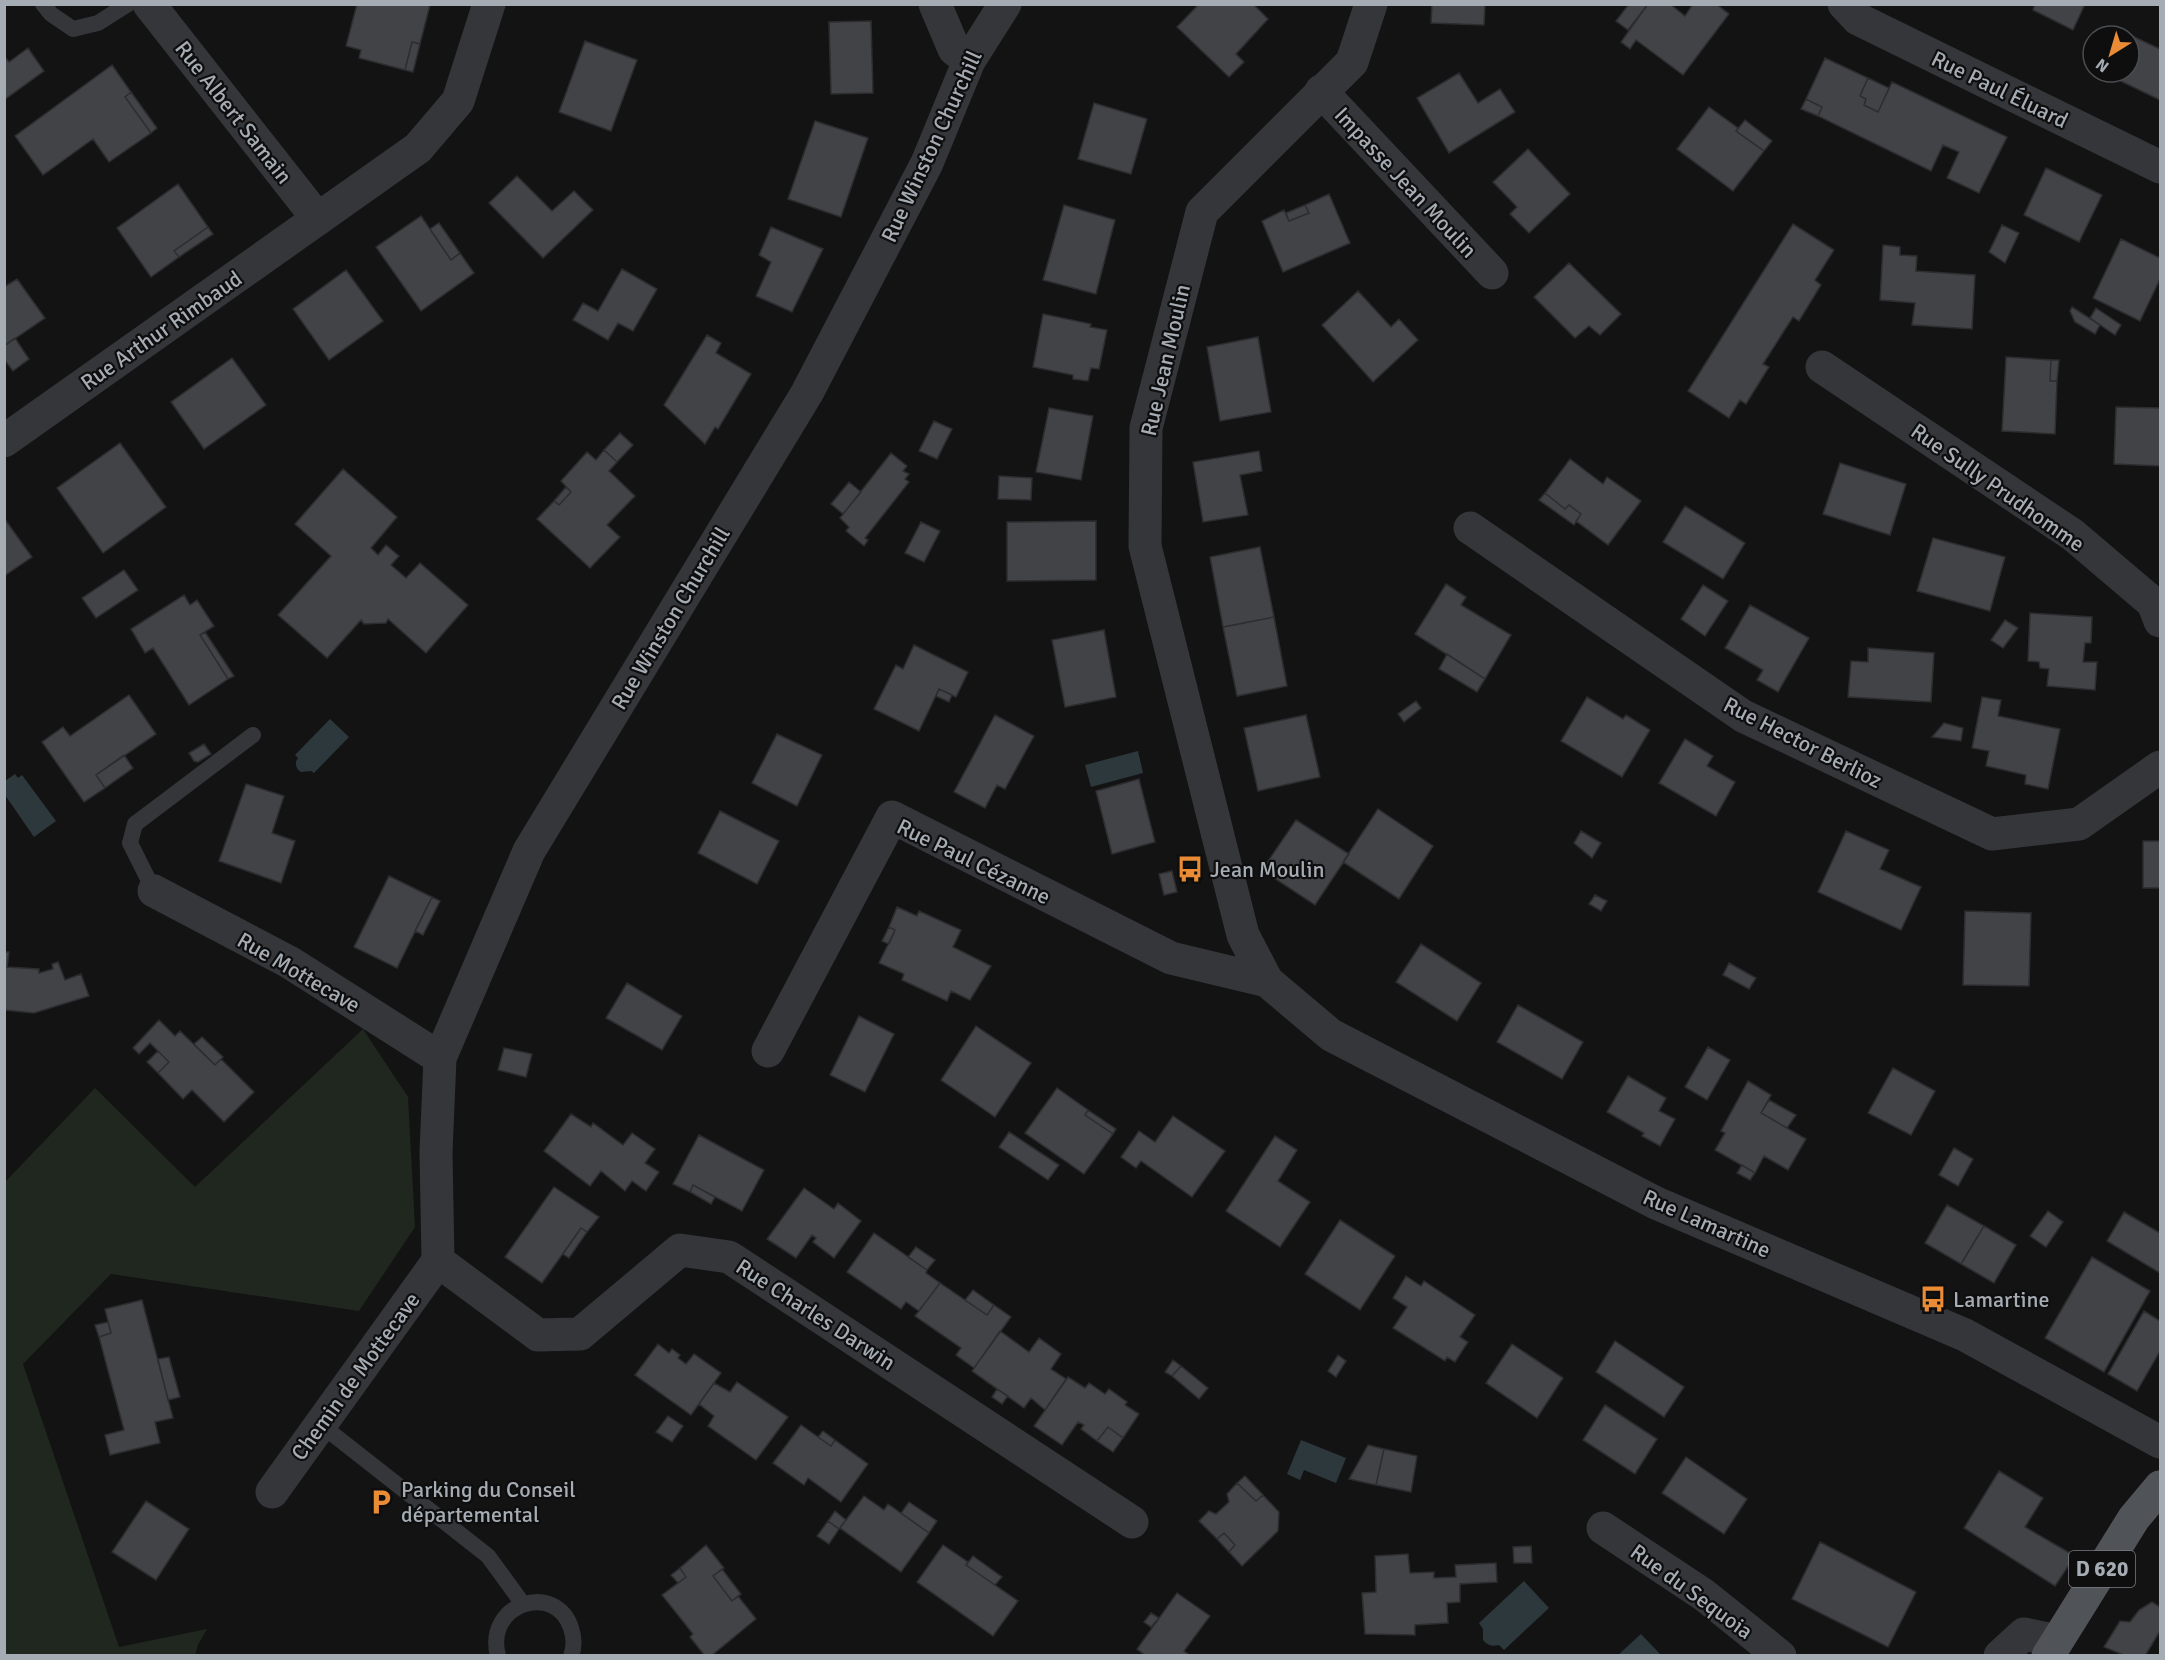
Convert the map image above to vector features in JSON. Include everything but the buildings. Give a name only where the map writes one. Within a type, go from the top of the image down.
[{"type":"main road","name":"D 620","points":[[2053,1648],[2134,1518],[2160,1487]]},
{"type":"street","name":"Rue Albert Samain","points":[[149,4],[318,219]]},
{"type":"street","name":"Rue Arthur Rimbaud","points":[[4,441],[418,148],[458,101],[489,4]]},
{"type":"street","points":[[935,4],[954,50],[969,61]]},
{"type":"street","name":"Rue Winston Churchill","points":[[438,1261],[436,1152],[440,1058],[529,851],[807,393],[927,163],[969,61],[1005,4]]},
{"type":"street","name":"Rue Jean Moulin","points":[[1267,981],[1243,935],[1145,546],[1146,428],[1202,212],[1352,62],[1371,4]]},
{"type":"street","name":"Rue Paul Éluard","points":[[1844,4],[1858,19],[2160,167]]},
{"type":"street","name":"Impasse Jean Moulin","points":[[1321,91],[1492,273]]},
{"type":"street","name":"Rue Sully Prudhomme","points":[[1822,367],[2073,536],[2153,603],[2160,621]]},
{"type":"street","name":"Rue Hector Berlioz","points":[[1470,528],[1743,716],[1992,834],[2079,824],[2160,767]]},
{"type":"street","name":"Rue Paul Cézanne","points":[[768,1051],[892,817],[1171,958],[1267,981]]},
{"type":"street","name":"Rue Mottecave","points":[[154,891],[289,962],[440,1058]]},
{"type":"street","name":"Rue Lamartine","points":[[1267,981],[1331,1035],[1656,1203],[1965,1335],[2160,1442]]},
{"type":"street","name":"Rue Charles Darwin","points":[[438,1261],[538,1335],[580,1334],[680,1250],[729,1257],[1132,1522]]},
{"type":"street","name":"Chemin de Mottecave","points":[[272,1492],[438,1261]]},
{"type":"street","name":"Rue du Sequoia","points":[[1603,1528],[1704,1595],[1780,1656]]},
{"type":"street","points":[[2000,1656],[2024,1634],[2053,1648]]},
{"type":"lane","points":[[43,4],[51,14],[73,29],[98,23],[128,4]]},
{"type":"lane","points":[[154,891],[130,843],[135,824],[253,735]]},
{"type":"lane","points":[[320,1424],[488,1556],[523,1604]]},
{"type":"lane","points":[[498,1656],[495,1642],[501,1621],[514,1608],[536,1602],[550,1605],[561,1612],[569,1623],[573,1636],[571,1656]]},
{"type":"shaded area","points":[[330,719],[349,737],[314,773],[301,772],[296,766],[298,758],[295,755]]},
{"type":"shaded area","points":[[1138,751],[1143,773],[1091,787],[1085,765]]},
{"type":"shaded area","points":[[15,774],[18,778],[22,775],[56,821],[34,837],[5,795],[5,781]]},
{"type":"shaded area","points":[[363,1029],[408,1097],[415,1227],[359,1311],[111,1274],[23,1364],[119,1647],[207,1629],[195,1655],[5,1655],[5,1182],[95,1088],[195,1187]]},
{"type":"shaded area","points":[[1301,1440],[1346,1458],[1336,1483],[1304,1470],[1300,1480],[1287,1474]]},
{"type":"shaded area","points":[[1524,1581],[1549,1608],[1504,1650],[1499,1645],[1488,1644],[1483,1640],[1483,1629],[1479,1623]]},
{"type":"shaded area","points":[[1641,1634],[1661,1655],[1618,1655]]},
{"type":"place","name":"Jean Moulin","points":[[1190,869]]},
{"type":"place","name":"Lamartine","points":[[1933,1299]]},
{"type":"place","name":"Parking du Conseil départemental","points":[[381,1502]]}]
